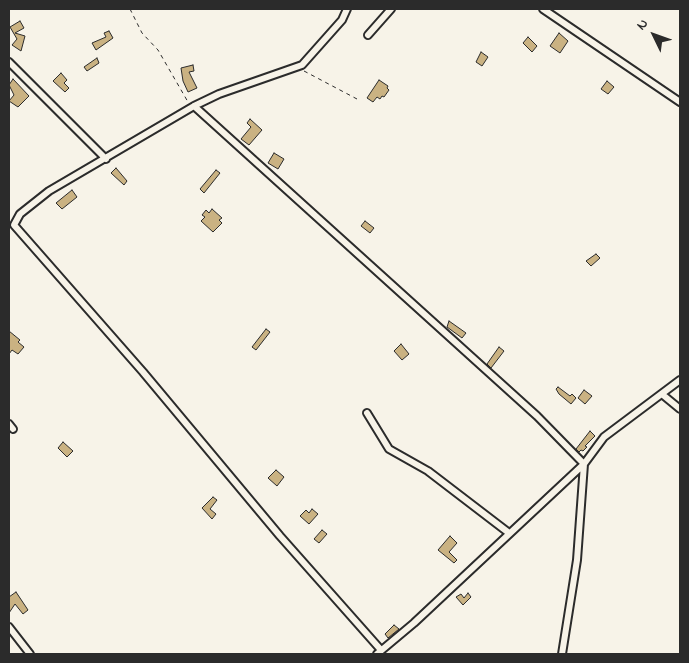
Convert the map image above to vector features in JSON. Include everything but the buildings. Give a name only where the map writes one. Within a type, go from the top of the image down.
[{"type":"street","points":[[347,9],[339,24],[307,60],[297,67],[219,94],[194,106],[49,191],[16,218],[14,225],[143,372],[379,652],[414,623],[584,464],[610,433],[663,395],[680,380]]},
{"type":"street","points":[[368,35],[391,9]]},
{"type":"street","points":[[543,9],[680,102]]},
{"type":"street","points":[[9,62],[106,159]]},
{"type":"street","points":[[194,106],[537,416],[584,464],[578,560],[562,654]]},
{"type":"street","points":[[663,395],[680,409]]},
{"type":"street","points":[[367,413],[389,449],[428,471],[509,533]]},
{"type":"street","points":[[9,627],[30,654]]},
{"type":"path","points":[[130,9],[142,33],[158,50],[187,101],[194,106]]},
{"type":"path","points":[[297,67],[358,99]]}]
